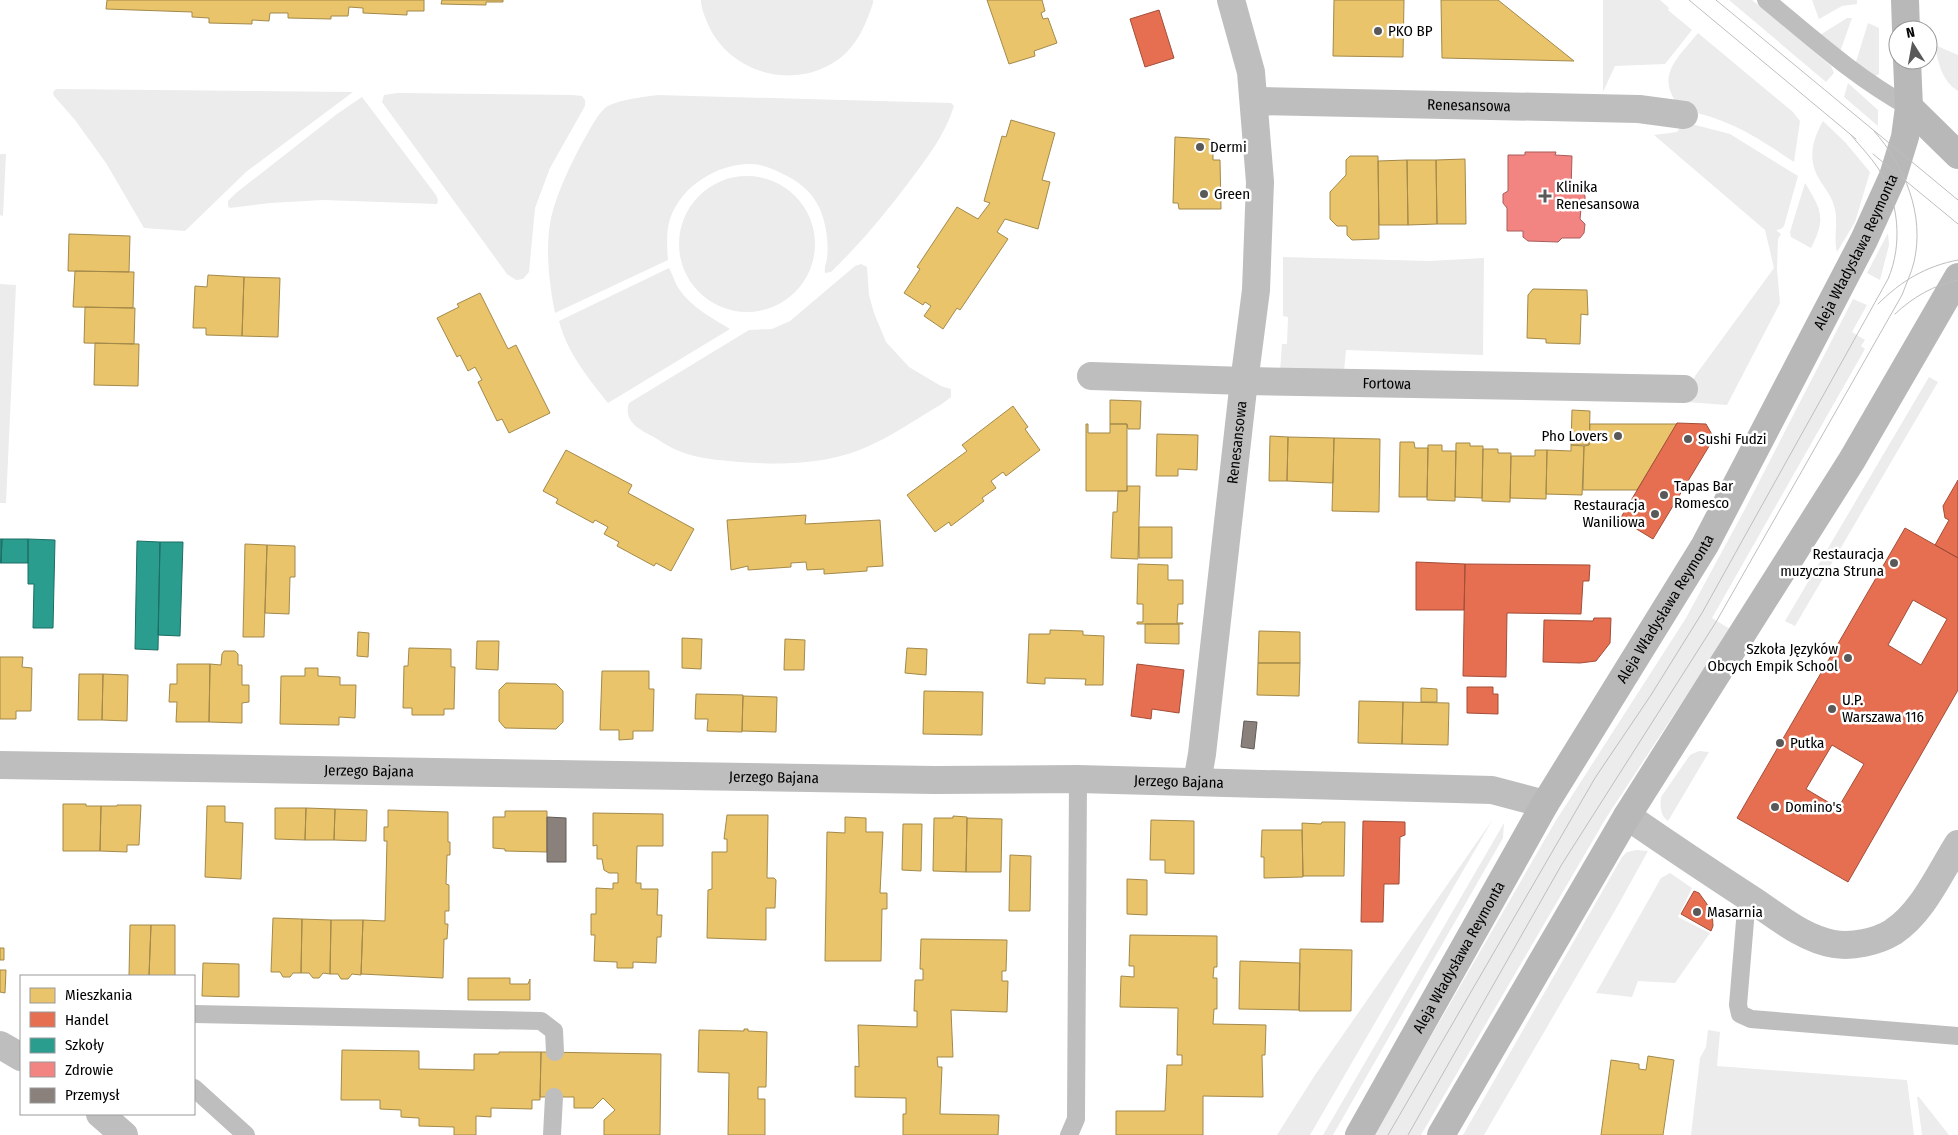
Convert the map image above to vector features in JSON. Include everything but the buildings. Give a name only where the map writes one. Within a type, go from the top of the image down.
[{"type":"main road","points":[[1905,0],[1906,20]]},
{"type":"main road","name":"Aleja Władysława Reymonta","points":[[1359,1135],[1545,804],[1705,545],[1860,248],[1884,199],[1895,172],[1903,144],[1909,107],[1907,70]]},
{"type":"main road","points":[[1909,107],[1958,126]]},
{"type":"main road","points":[[1909,107],[1958,155]]},
{"type":"main road","points":[[1441,1135],[1627,816],[1852,460],[1957,282]]},
{"type":"street","name":"Renesansowa","points":[[1197,782],[1202,754],[1256,290],[1260,182],[1254,101],[1251,72],[1231,0]]},
{"type":"street","name":"Renesansowa","points":[[1254,101],[1639,109],[1684,115]]},
{"type":"street","name":"Fortowa","points":[[1091,376],[1245,382],[1684,389]]},
{"type":"street","name":"Jerzego Bajana","points":[[0,764],[914,780],[1078,779],[1197,782],[1492,790],[1545,804]]},
{"type":"street","points":[[1627,816],[1804,934],[1834,944],[1860,944],[1891,933],[1913,916],[1958,844]]},
{"type":"street","points":[[0,1045],[20,1056]]},
{"type":"street","points":[[101,1115],[124,1135]]},
{"type":"lane","points":[[1766,0],[1846,66],[1882,92],[1909,107]]},
{"type":"lane","points":[[1068,1135],[1076,1119],[1078,779]]},
{"type":"lane","points":[[1747,897],[1738,1005],[1740,1014],[1751,1018],[1958,1036]]},
{"type":"lane","points":[[195,1014],[541,1021],[554,1030],[555,1052]]},
{"type":"lane","points":[[195,1089],[246,1135]]},
{"type":"lane","points":[[552,1135],[554,1097]]},
{"type":"shaded area","points":[[701,0],[873,0],[873,3],[859,36],[846,53],[828,66],[809,73],[788,75],[768,73],[749,66],[732,55],[717,41],[707,22]]},
{"type":"shaded area","points":[[1603,0],[1660,0],[1669,8],[1668,10],[1692,30],[1665,64],[1615,66],[1603,92]]},
{"type":"shaded area","points":[[1729,0],[1752,0],[1831,66],[1834,73],[1826,82]]},
{"type":"shaded area","points":[[1812,0],[1857,0],[1857,4],[1842,6],[1819,19]]},
{"type":"shaded area","points":[[1847,18],[1852,18],[1840,52],[1820,35]]},
{"type":"shaded area","points":[[1868,23],[1879,28],[1879,74],[1873,77],[1855,65]]},
{"type":"shaded area","points":[[1698,33],[1793,112],[1800,121],[1794,162],[1742,130],[1715,118],[1683,110],[1674,99],[1669,88],[1671,69]]},
{"type":"shaded area","points":[[1938,46],[1958,55],[1958,91],[1944,77],[1939,65]]},
{"type":"shaded area","points":[[1848,83],[1878,110],[1878,126],[1844,97]]},
{"type":"shaded area","points":[[56,89],[353,92],[246,172],[185,231],[144,228],[106,163],[75,120],[54,96],[53,92]]},
{"type":"shaded area","points":[[397,93],[573,95],[582,96],[585,100],[585,106],[550,168],[535,208],[529,272],[523,279],[516,280],[507,274],[382,102],[384,95]]},
{"type":"shaded area","points":[[657,95],[951,103],[954,106],[941,136],[916,173],[891,206],[831,272],[825,273],[828,246],[823,219],[816,201],[808,191],[794,180],[763,166],[754,164],[738,165],[725,168],[702,179],[682,196],[670,219],[667,240],[668,260],[555,313],[548,266],[549,229],[557,199],[568,170],[592,125],[605,108],[622,101]]},
{"type":"shaded area","points":[[362,97],[436,195],[437,204],[323,200],[270,203],[230,208],[228,206],[228,201],[236,193],[337,114]]},
{"type":"shaded area","points":[[1823,121],[1845,142],[1870,172],[1855,222],[1837,252],[1834,206],[1831,197],[1816,173],[1812,160],[1813,146]]},
{"type":"shaded area","points":[[1684,122],[1730,134],[1798,176],[1784,226],[1776,230],[1781,234],[1778,239],[1777,269],[1780,303],[1727,405],[1686,402],[1695,376],[1774,268],[1765,230],[1654,135],[1677,132]]},
{"type":"shaded area","points":[[0,154],[6,154],[3,216],[0,215]]},
{"type":"shaded area","points":[[747,176],[773,181],[785,187],[795,196],[804,206],[810,218],[815,244],[810,270],[804,282],[795,292],[785,301],[773,307],[747,312],[721,307],[709,301],[699,292],[690,282],[684,270],[679,244],[684,218],[690,206],[699,196],[709,187],[721,181]]},
{"type":"shaded area","points":[[1805,183],[1815,200],[1820,215],[1819,229],[1811,248],[1791,237],[1790,232]]},
{"type":"shaded area","points":[[1888,233],[1889,245],[1880,280],[1867,273]]},
{"type":"shaded area","points":[[1283,257],[1429,261],[1484,258],[1483,355],[1346,350],[1344,372],[1280,372],[1282,344],[1287,344],[1288,317],[1283,316]]},
{"type":"shaded area","points":[[861,264],[867,267],[869,295],[886,342],[909,367],[941,386],[951,389],[951,397],[942,404],[891,435],[857,451],[824,460],[790,463],[739,462],[694,456],[676,450],[637,427],[630,420],[628,415],[629,403],[749,330],[772,329],[790,321],[855,266]]},
{"type":"shaded area","points":[[669,268],[679,289],[690,301],[702,312],[730,329],[608,403],[573,354],[559,321]]},
{"type":"shaded area","points":[[0,284],[16,285],[6,503],[0,503]]},
{"type":"shaded area","points":[[1853,299],[1867,305],[1852,332],[1865,340],[1861,346],[1865,349],[1712,618],[1730,629],[1606,818],[1421,1135],[1374,1135],[1555,822],[1686,618],[1745,509]]},
{"type":"shaded area","points":[[1929,377],[1938,382],[1795,626],[1785,621]]},
{"type":"shaded area","points":[[1699,751],[1709,752],[1668,821],[1663,816],[1661,810],[1661,797],[1690,755]]},
{"type":"shaded area","points":[[1493,819],[1310,1135],[1277,1135],[1315,1075]]},
{"type":"shaded area","points":[[1504,823],[1503,838],[1333,1135],[1323,1135]]},
{"type":"shaded area","points":[[1637,850],[1648,851],[1484,1135],[1463,1135],[1622,857],[1627,852]]},
{"type":"shaded area","points":[[1670,873],[1692,888],[1678,917],[1710,933],[1675,983],[1638,981],[1632,997],[1596,993],[1661,878]]},
{"type":"shaded area","points":[[1708,1030],[1720,1032],[1717,1066],[1907,1080],[1914,1135],[1691,1135],[1700,1058],[1706,1047]]},
{"type":"shaded area","points":[[1917,1097],[1919,1097],[1949,1135],[1922,1135]]},
{"type":"tram line","points":[[1689,0],[1856,139]]},
{"type":"tram line","points":[[1716,0],[1958,200]]},
{"type":"tram line","points":[[1408,1135],[1562,864],[1716,622],[1902,295],[1913,266],[1917,244],[1914,209],[1903,175],[1895,160],[1874,131]]},
{"type":"tram line","points":[[1388,1135],[1595,778],[1651,695],[1702,613],[1888,279],[1893,265],[1897,237],[1891,194],[1878,168],[1851,135]]},
{"type":"tram line","points":[[1873,154],[1958,224]]},
{"type":"tram line","points":[[1878,304],[1896,288],[1925,270],[1958,260]]},
{"type":"tram line","points":[[1895,314],[1924,292],[1958,280]]},
{"type":"place","name":"PKO BP","points":[[1378,31]]},
{"type":"place","name":"Dermi","points":[[1200,147]]},
{"type":"place","name":"Green","points":[[1204,194]]},
{"type":"place","name":"Klinika Renesansowa","points":[[1545,196]]},
{"type":"place","name":"Pho Lovers","points":[[1618,436]]},
{"type":"place","name":"Sushi Fudzi","points":[[1688,439]]},
{"type":"place","name":"Tapas Bar Romesco","points":[[1664,495]]},
{"type":"place","name":"Restauracja Waniliowa","points":[[1655,514]]},
{"type":"place","name":"Restauracja muzyczna Struna","points":[[1894,563]]},
{"type":"place","name":"Szkoła Języków Obcych Empik School","points":[[1848,658]]},
{"type":"place","name":"U.P. Warszawa 116","points":[[1832,709]]},
{"type":"place","name":"Putka","points":[[1780,743]]},
{"type":"place","name":"Domino's","points":[[1775,807]]},
{"type":"place","name":"Masarnia","points":[[1697,912]]}]
